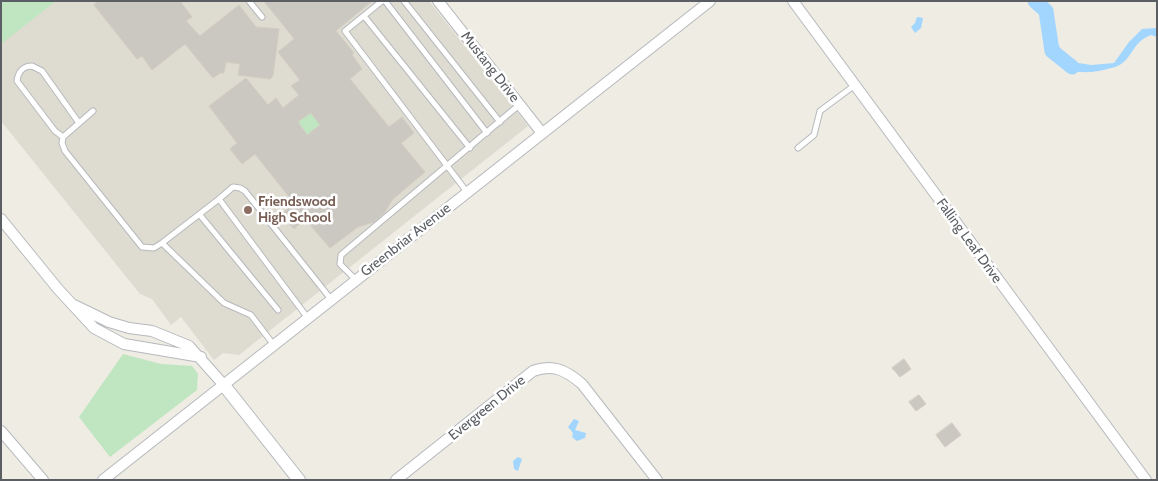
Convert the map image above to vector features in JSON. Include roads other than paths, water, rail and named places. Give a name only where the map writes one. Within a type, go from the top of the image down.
[{"type":"street","name":"Mustang Drive","points":[[438,1],[542,133]]},
{"type":"street","name":"Greenbriar Avenue","points":[[103,480],[355,278],[710,1]]},
{"type":"street","name":"Falling Leaf Drive","points":[[793,1],[1146,480]]},
{"type":"street","points":[[1,219],[58,289],[94,328],[124,344],[200,357]]},
{"type":"street","points":[[73,304],[129,328],[152,331],[189,346],[223,384],[299,480]]},
{"type":"street","name":"Evergreen Drive","points":[[396,480],[532,371],[546,366],[568,371],[582,384],[657,480]]},
{"type":"street","points":[[1,431],[43,480]]},
{"type":"lane","points":[[249,1],[262,17]]},
{"type":"lane","points":[[467,192],[345,31],[383,1],[487,133]]},
{"type":"lane","points":[[404,1],[500,122]]},
{"type":"lane","points":[[364,16],[470,148]]},
{"type":"lane","points":[[63,137],[55,131],[18,81],[18,75],[22,69],[32,66],[42,71],[79,123]]},
{"type":"lane","points":[[798,148],[814,136],[820,112],[855,85]]},
{"type":"lane","points":[[355,278],[340,264],[341,255],[520,105]]},
{"type":"lane","points":[[93,111],[63,137],[62,143],[65,151],[142,247],[149,248],[162,243],[234,187],[244,191],[330,298]]},
{"type":"lane","points":[[219,199],[307,317]]},
{"type":"lane","points":[[200,215],[278,310]]},
{"type":"lane","points":[[162,243],[224,303],[250,315],[272,344]]},
{"type":"water","points":[[1032,1],[1038,1],[1049,10],[1054,35],[1066,61],[1091,65],[1114,63],[1129,42],[1142,29],[1157,28],[1157,37],[1151,35],[1144,38],[1121,64],[1115,67],[1091,72],[1074,71],[1064,64],[1058,54],[1043,13]]},
{"type":"water","points":[[917,17],[923,18],[921,28],[915,33],[911,27]]},
{"type":"water","points":[[574,419],[579,421],[575,430],[586,433],[585,438],[577,441],[572,437],[573,433],[568,427]]},
{"type":"water","points":[[518,457],[522,459],[518,471],[514,469],[513,461]]},
{"type":"waterway","points":[[1035,1],[1046,11],[1052,51],[1072,67]]},
{"type":"place","name":"Friendswood High School","points":[[248,210]]}]
